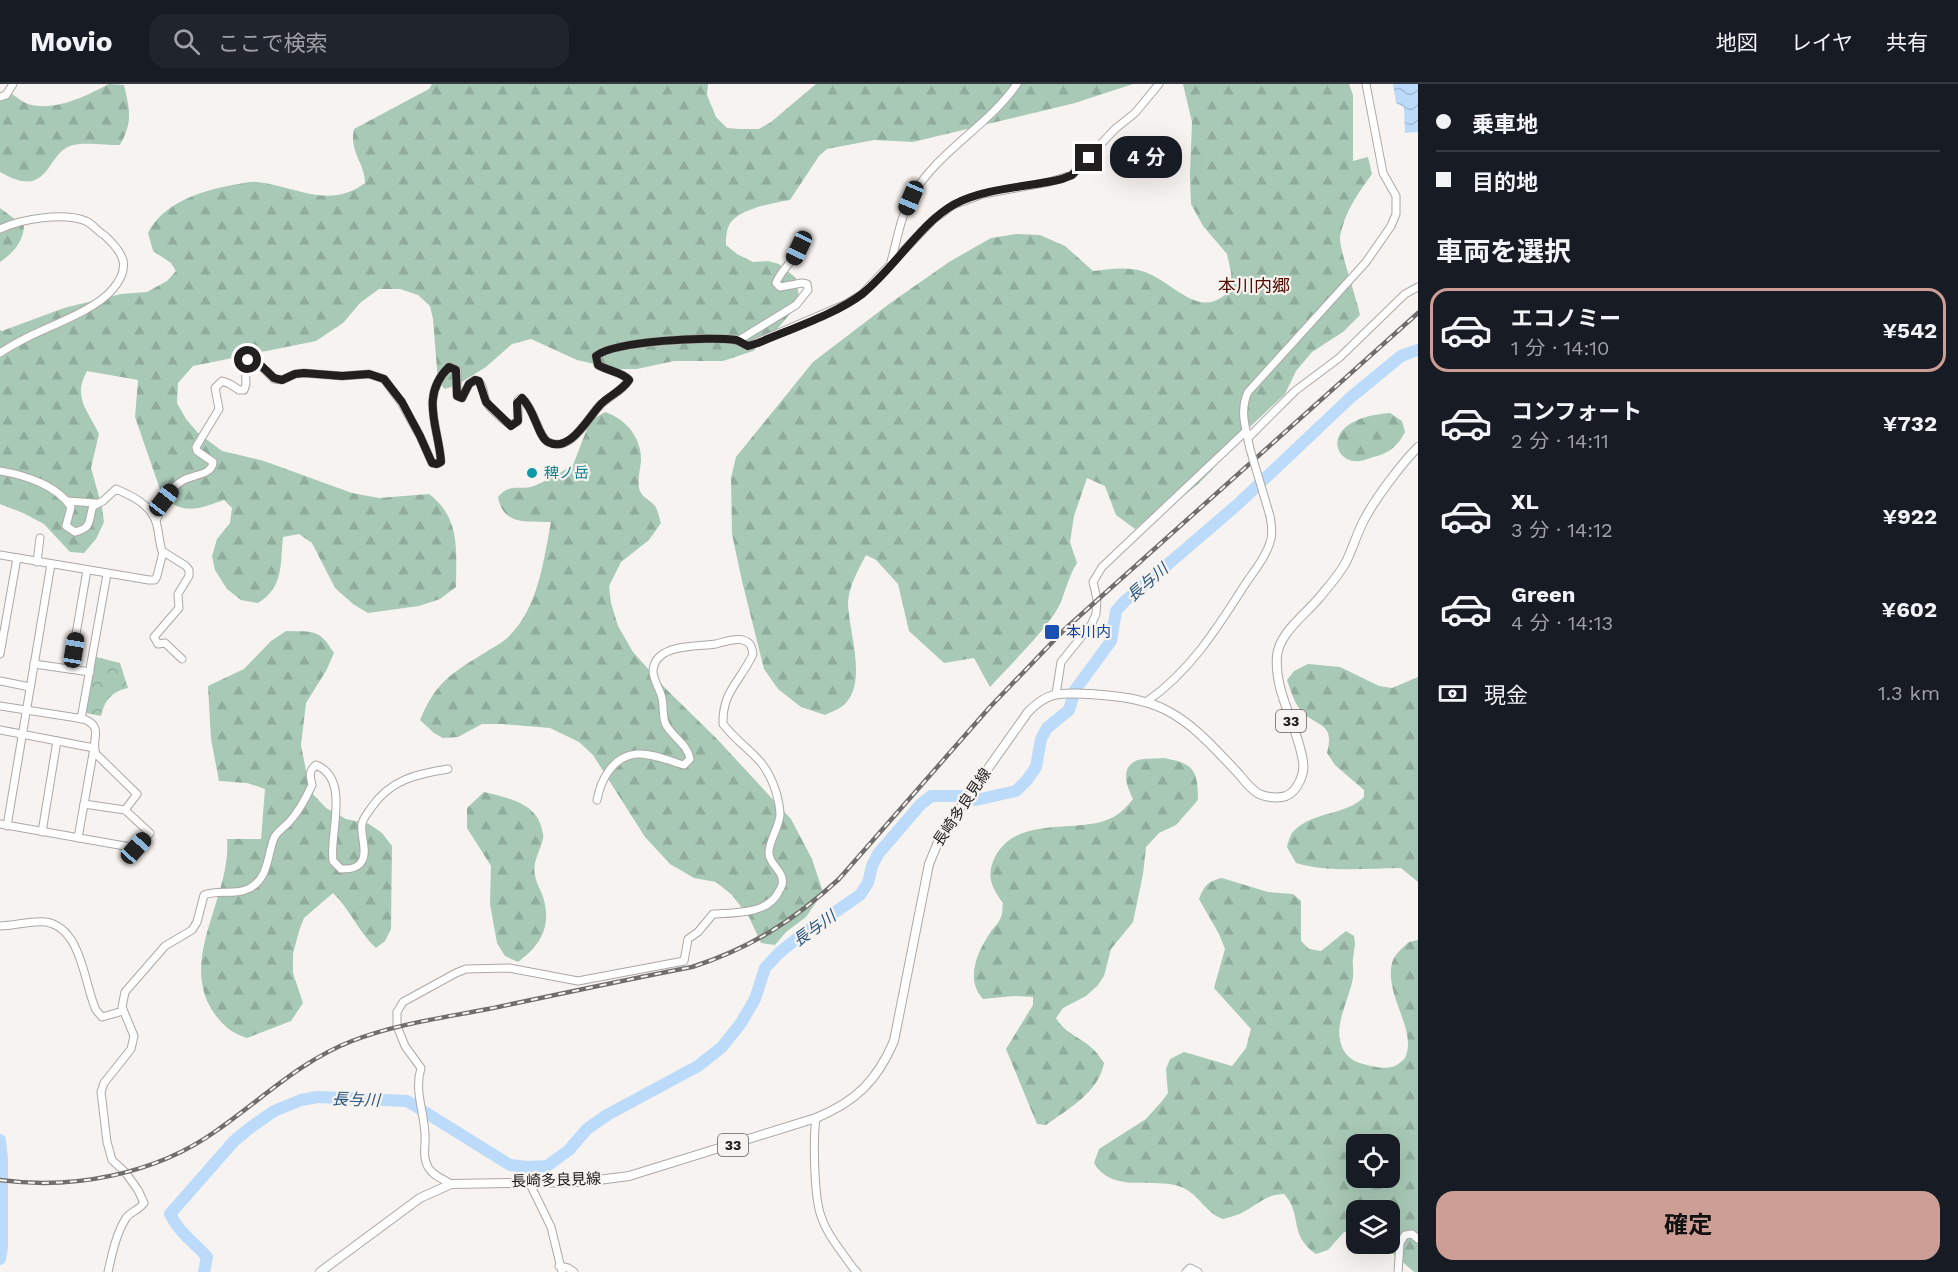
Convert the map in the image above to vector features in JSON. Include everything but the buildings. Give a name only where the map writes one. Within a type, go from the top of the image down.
[{"type":"main road","name":"長崎多良見線","points":[[321,1272],[420,1198],[451,1184],[582,1182],[629,1176],[816,1119],[854,1098],[882,1066],[897,1027],[929,864],[941,835],[1028,712],[1038,702],[1056,694],[1066,693],[1146,702],[1166,710],[1197,729],[1257,794],[1271,798],[1286,796],[1296,788],[1302,776],[1304,762],[1277,672],[1277,653],[1290,630],[1339,574],[1365,518],[1404,462],[1418,447]]},
{"type":"street","points":[[0,97],[6,95],[13,84]]},
{"type":"street","points":[[890,265],[905,211],[916,190],[943,158],[991,116],[1017,84]]},
{"type":"street","points":[[156,521],[164,500],[176,486],[192,476],[210,471],[213,467],[213,462],[197,451],[196,447],[219,409],[214,388],[222,381],[239,390],[244,390],[245,364],[248,360],[254,359],[274,378],[282,380],[304,373],[342,376],[369,374],[384,379],[402,402],[432,463],[441,462],[432,403],[440,377],[449,367],[456,370],[457,396],[462,398],[469,384],[475,380],[479,381],[486,402],[511,426],[518,421],[517,403],[522,398],[529,404],[542,436],[548,442],[559,443],[578,434],[599,406],[624,388],[629,380],[623,375],[598,365],[596,356],[601,352],[654,342],[709,339],[739,340],[748,346],[843,305],[862,294],[933,220],[953,205],[983,194],[1049,182],[1072,175],[1115,129],[1135,113],[1159,84]]},
{"type":"street","points":[[1146,702],[1181,673],[1208,640],[1267,548],[1272,531],[1270,516],[1247,435],[1243,403],[1248,392],[1366,262],[1391,226],[1395,214],[1396,196],[1383,173],[1366,84]]},
{"type":"street","points":[[0,229],[25,219],[62,218],[85,221],[116,246],[124,262],[120,279],[105,296],[80,312],[0,353]]},
{"type":"street","points":[[739,340],[802,299],[808,290],[807,284],[780,287],[776,283],[793,260],[799,248],[798,240]]},
{"type":"street","points":[[1056,694],[1061,662],[1091,625],[1096,614],[1097,599],[1093,582],[1102,567],[1295,391],[1339,358],[1405,294],[1418,287]]},
{"type":"street","points":[[0,471],[27,478],[67,501],[71,507],[66,526],[75,532],[82,531],[88,526],[95,503]]},
{"type":"street","points":[[0,555],[155,580],[163,552],[156,521],[147,507],[134,496],[116,489],[103,501],[95,503],[67,501]]},
{"type":"street","points":[[37,562],[40,538]]},
{"type":"street","points":[[163,552],[186,566],[189,576],[178,594],[179,608],[154,637],[158,644],[165,643],[182,659]]},
{"type":"street","points":[[0,654],[16,558]]},
{"type":"street","points":[[51,564],[23,734],[4,825],[136,848],[150,833],[125,810],[84,804]]},
{"type":"street","points":[[70,669],[87,570]]},
{"type":"street","points":[[81,719],[107,574]]},
{"type":"street","points":[[451,1184],[431,1172],[426,1165],[425,1134],[417,1079],[421,1068],[405,1046],[397,1026],[397,1012],[403,1002],[466,969],[509,968],[578,981],[684,961],[688,939],[698,932],[713,914],[733,913],[762,907],[777,897],[783,884],[782,875],[772,862],[769,853],[780,813],[775,790],[768,770],[756,755],[723,724],[723,708],[753,654],[751,645],[744,640],[733,640],[680,647],[663,654],[653,672],[662,698],[663,719],[689,752],[690,759],[684,765],[647,755],[637,754],[625,757],[613,765],[603,778],[597,800]]},
{"type":"street","points":[[34,664],[90,672]]},
{"type":"street","points":[[0,681],[30,687]]},
{"type":"street","points":[[0,706],[81,719],[95,726],[94,748],[78,838]]},
{"type":"street","points":[[0,730],[94,748]]},
{"type":"street","points":[[42,832],[57,741]]},
{"type":"street","points":[[94,748],[96,754],[137,794],[125,810]]},
{"type":"street","points":[[108,1272],[118,1234],[128,1215],[139,1210],[144,1203],[125,1172],[112,1160],[106,1142],[101,1101],[104,1083],[131,1049],[134,1036],[123,1011],[122,1001],[125,992],[165,946],[192,930],[197,922],[204,895],[234,894],[253,886],[260,880],[277,833],[289,823],[306,799],[312,785],[309,775],[316,765],[324,768],[329,774],[335,789],[333,861],[341,869],[355,868],[362,861],[364,856],[362,825],[364,818],[381,794],[408,778],[448,769]]},
{"type":"street","points":[[0,926],[46,922],[58,926],[67,933],[74,945],[96,1010],[102,1017],[123,1011]]},
{"type":"street","points":[[816,1119],[814,1133],[817,1202],[821,1218],[857,1272]]},
{"type":"street","points":[[529,1182],[551,1227],[560,1269],[565,1266],[574,1272]]},
{"type":"street","points":[[1398,1272],[1400,1243],[1405,1235],[1412,1234],[1418,1239]]},
{"type":"street","points":[[1186,1272],[1190,1268],[1198,1272]]},
{"type":"green space","points":[[109,84],[124,85],[128,102],[129,123],[120,145],[73,145],[64,149],[38,178],[29,181],[17,180],[0,172],[0,99],[12,94],[28,104],[49,106],[70,102]]},
{"type":"green space","points":[[432,84],[708,84],[707,95],[716,117],[727,128],[759,129],[771,122],[816,84],[1133,84],[1075,103],[913,142],[874,140],[827,149],[819,156],[790,200],[750,210],[736,217],[729,225],[726,245],[753,262],[768,261],[779,264],[796,278],[799,297],[790,314],[753,351],[723,361],[674,361],[637,369],[616,369],[577,360],[531,339],[512,344],[486,367],[457,385],[445,389],[438,382],[430,306],[418,295],[400,289],[379,289],[360,303],[343,323],[316,341],[193,366],[178,383],[177,403],[186,419],[198,433],[222,451],[264,461],[352,493],[379,498],[429,494],[439,503],[452,524],[456,548],[456,587],[440,599],[419,606],[368,613],[353,604],[335,588],[312,543],[299,534],[283,537],[281,566],[277,582],[266,597],[258,603],[241,600],[227,589],[215,570],[212,556],[217,539],[230,523],[232,508],[224,500],[199,508],[184,508],[169,502],[162,495],[135,417],[138,380],[87,371],[83,380],[81,396],[83,404],[99,434],[91,468],[104,522],[96,539],[84,553],[70,552],[44,524],[0,504],[0,330],[64,308],[121,294],[147,292],[167,281],[176,271],[171,263],[153,251],[148,233],[164,213],[187,198],[213,189],[252,182],[325,196],[352,191],[365,183],[363,169],[355,151],[354,129],[429,89]]},
{"type":"green space","points":[[1183,84],[1349,84],[1353,95],[1353,161],[1368,157],[1372,174],[1348,212],[1340,237],[1360,315],[1343,332],[1312,352],[1296,371],[1285,394],[1218,457],[1212,470],[1197,485],[1181,498],[1158,510],[1135,529],[1116,515],[1105,486],[1087,478],[1074,516],[1070,542],[1077,563],[1058,607],[1041,632],[990,687],[974,658],[944,663],[909,631],[898,584],[876,560],[866,555],[852,583],[848,602],[856,669],[852,694],[843,706],[825,715],[801,707],[778,689],[764,669],[732,534],[731,478],[736,457],[813,362],[949,262],[991,238],[1016,234],[1040,235],[1065,246],[1093,271],[1138,270],[1156,277],[1188,297],[1199,301],[1209,302],[1220,298],[1231,289],[1231,272],[1227,254],[1203,226],[1191,204],[1192,122]]},
{"type":"green space","points":[[0,208],[24,226],[22,237],[16,247],[0,262]]},
{"type":"green space","points":[[605,412],[620,419],[636,437],[641,453],[640,489],[642,495],[655,506],[661,523],[649,540],[621,562],[609,586],[618,626],[633,652],[666,689],[717,739],[791,819],[812,859],[823,892],[806,917],[786,932],[775,945],[761,943],[749,917],[732,895],[716,882],[694,878],[670,864],[645,837],[593,755],[579,742],[550,728],[502,724],[482,724],[458,737],[443,738],[420,720],[437,689],[460,669],[505,640],[525,615],[532,601],[551,522],[517,520],[505,513],[498,497],[511,488],[539,484],[573,465],[590,421]]},
{"type":"green space","points":[[1390,413],[1402,421],[1405,432],[1392,449],[1360,461],[1349,460],[1341,454],[1338,441],[1342,431],[1352,423],[1364,418]]},
{"type":"green space","points":[[286,631],[303,631],[319,635],[334,653],[326,671],[306,703],[301,745],[310,791],[326,808],[346,819],[369,824],[382,833],[392,846],[391,929],[385,941],[376,948],[333,893],[304,918],[299,931],[293,954],[293,973],[303,1003],[291,1021],[247,1038],[227,1027],[212,1010],[203,990],[201,969],[209,926],[222,882],[227,839],[261,839],[265,789],[247,783],[219,781],[211,739],[208,686],[244,669],[271,641]]},
{"type":"green space","points":[[96,657],[120,663],[128,688],[117,692],[110,698],[101,716],[86,713]]},
{"type":"green space","points":[[1308,664],[1340,667],[1379,686],[1392,688],[1418,677],[1418,882],[1401,868],[1335,869],[1296,863],[1287,847],[1292,833],[1300,826],[1318,817],[1348,808],[1364,797],[1364,790],[1335,765],[1327,753],[1328,732],[1304,714],[1294,698],[1287,680],[1294,671]]},
{"type":"green space","points":[[1163,758],[1181,762],[1192,769],[1197,781],[1198,800],[1176,825],[1159,833],[1146,847],[1133,922],[1111,949],[1104,976],[1098,985],[1086,996],[1063,1008],[1056,1018],[1064,1028],[1097,1054],[1104,1063],[1101,1073],[1096,1083],[1073,1106],[1046,1125],[1037,1124],[1006,1049],[1033,1005],[1033,997],[983,999],[975,983],[977,957],[1002,914],[1003,903],[991,881],[992,863],[1004,844],[1029,831],[1090,824],[1117,815],[1133,799],[1126,778],[1128,767],[1138,760]]},
{"type":"green space","points":[[484,792],[526,806],[538,818],[543,833],[534,870],[545,907],[545,926],[533,949],[518,962],[505,956],[497,943],[490,904],[491,866],[467,828],[467,808]]},
{"type":"green space","points":[[1222,878],[1268,892],[1293,894],[1301,901],[1301,941],[1309,949],[1321,951],[1346,931],[1354,936],[1353,977],[1341,1019],[1339,1036],[1346,1054],[1363,1064],[1380,1068],[1391,1067],[1405,1058],[1408,1047],[1407,1036],[1392,988],[1392,963],[1409,942],[1418,940],[1418,1272],[1414,1272],[1393,1254],[1400,1254],[1400,1200],[1346,1200],[1346,1232],[1328,1250],[1316,1254],[1307,1247],[1302,1239],[1293,1209],[1284,1194],[1268,1197],[1243,1212],[1223,1219],[1216,1216],[1183,1188],[1175,1185],[1119,1181],[1101,1172],[1094,1163],[1099,1149],[1146,1119],[1168,1093],[1166,1069],[1170,1059],[1184,1052],[1232,1066],[1246,1048],[1251,1029],[1214,988],[1225,949],[1199,899],[1207,885]]},
{"type":"water","points":[[1393,84],[1418,84],[1418,132],[1405,133],[1404,107],[1396,103]]},
{"type":"waterway","name":"長与川","points":[[204,1272],[207,1257],[183,1232],[170,1214],[234,1141],[274,1111],[301,1100],[318,1097],[407,1101],[510,1165],[547,1166],[569,1150],[587,1129],[607,1115],[698,1066],[722,1047],[741,1023],[755,999],[765,968],[779,953],[860,895],[868,883],[878,854],[920,805],[931,796],[960,796],[976,800],[1016,791],[1036,767],[1041,739],[1047,728],[1069,710],[1075,690],[1111,641],[1116,611],[1125,601],[1237,505],[1350,398],[1401,356],[1418,350]]},
{"type":"waterway","name":"長与川","points":[[0,1140],[2,1159],[0,1259]]},
{"type":"railway","points":[[0,1180],[56,1183],[85,1180],[141,1168],[192,1146],[298,1070],[333,1049],[352,1041],[419,1022],[692,967],[733,951],[770,932],[805,908],[839,879],[989,708],[1065,629],[1418,313]]},
{"type":"place","name":"稗ノ岳","points":[[532,473]]},
{"type":"place","name":"本川内","points":[[1052,632]]},
{"type":"district","name":"本川内郷","points":[[1254,286]]},
{"type":"route","points":[[248,360],[254,359],[267,373],[282,380],[304,373],[323,376],[369,374],[384,379],[402,402],[432,463],[441,462],[432,403],[440,377],[449,367],[456,370],[455,392],[457,396],[462,398],[469,384],[475,380],[479,381],[482,384],[486,402],[511,426],[518,421],[517,403],[522,398],[529,404],[542,436],[548,442],[559,443],[578,434],[599,406],[624,388],[629,380],[623,375],[598,365],[596,356],[601,352],[654,342],[709,339],[739,340],[748,346],[758,343],[843,305],[862,294],[933,220],[953,205],[983,194],[1062,179],[1072,175],[1089,158]]}]
